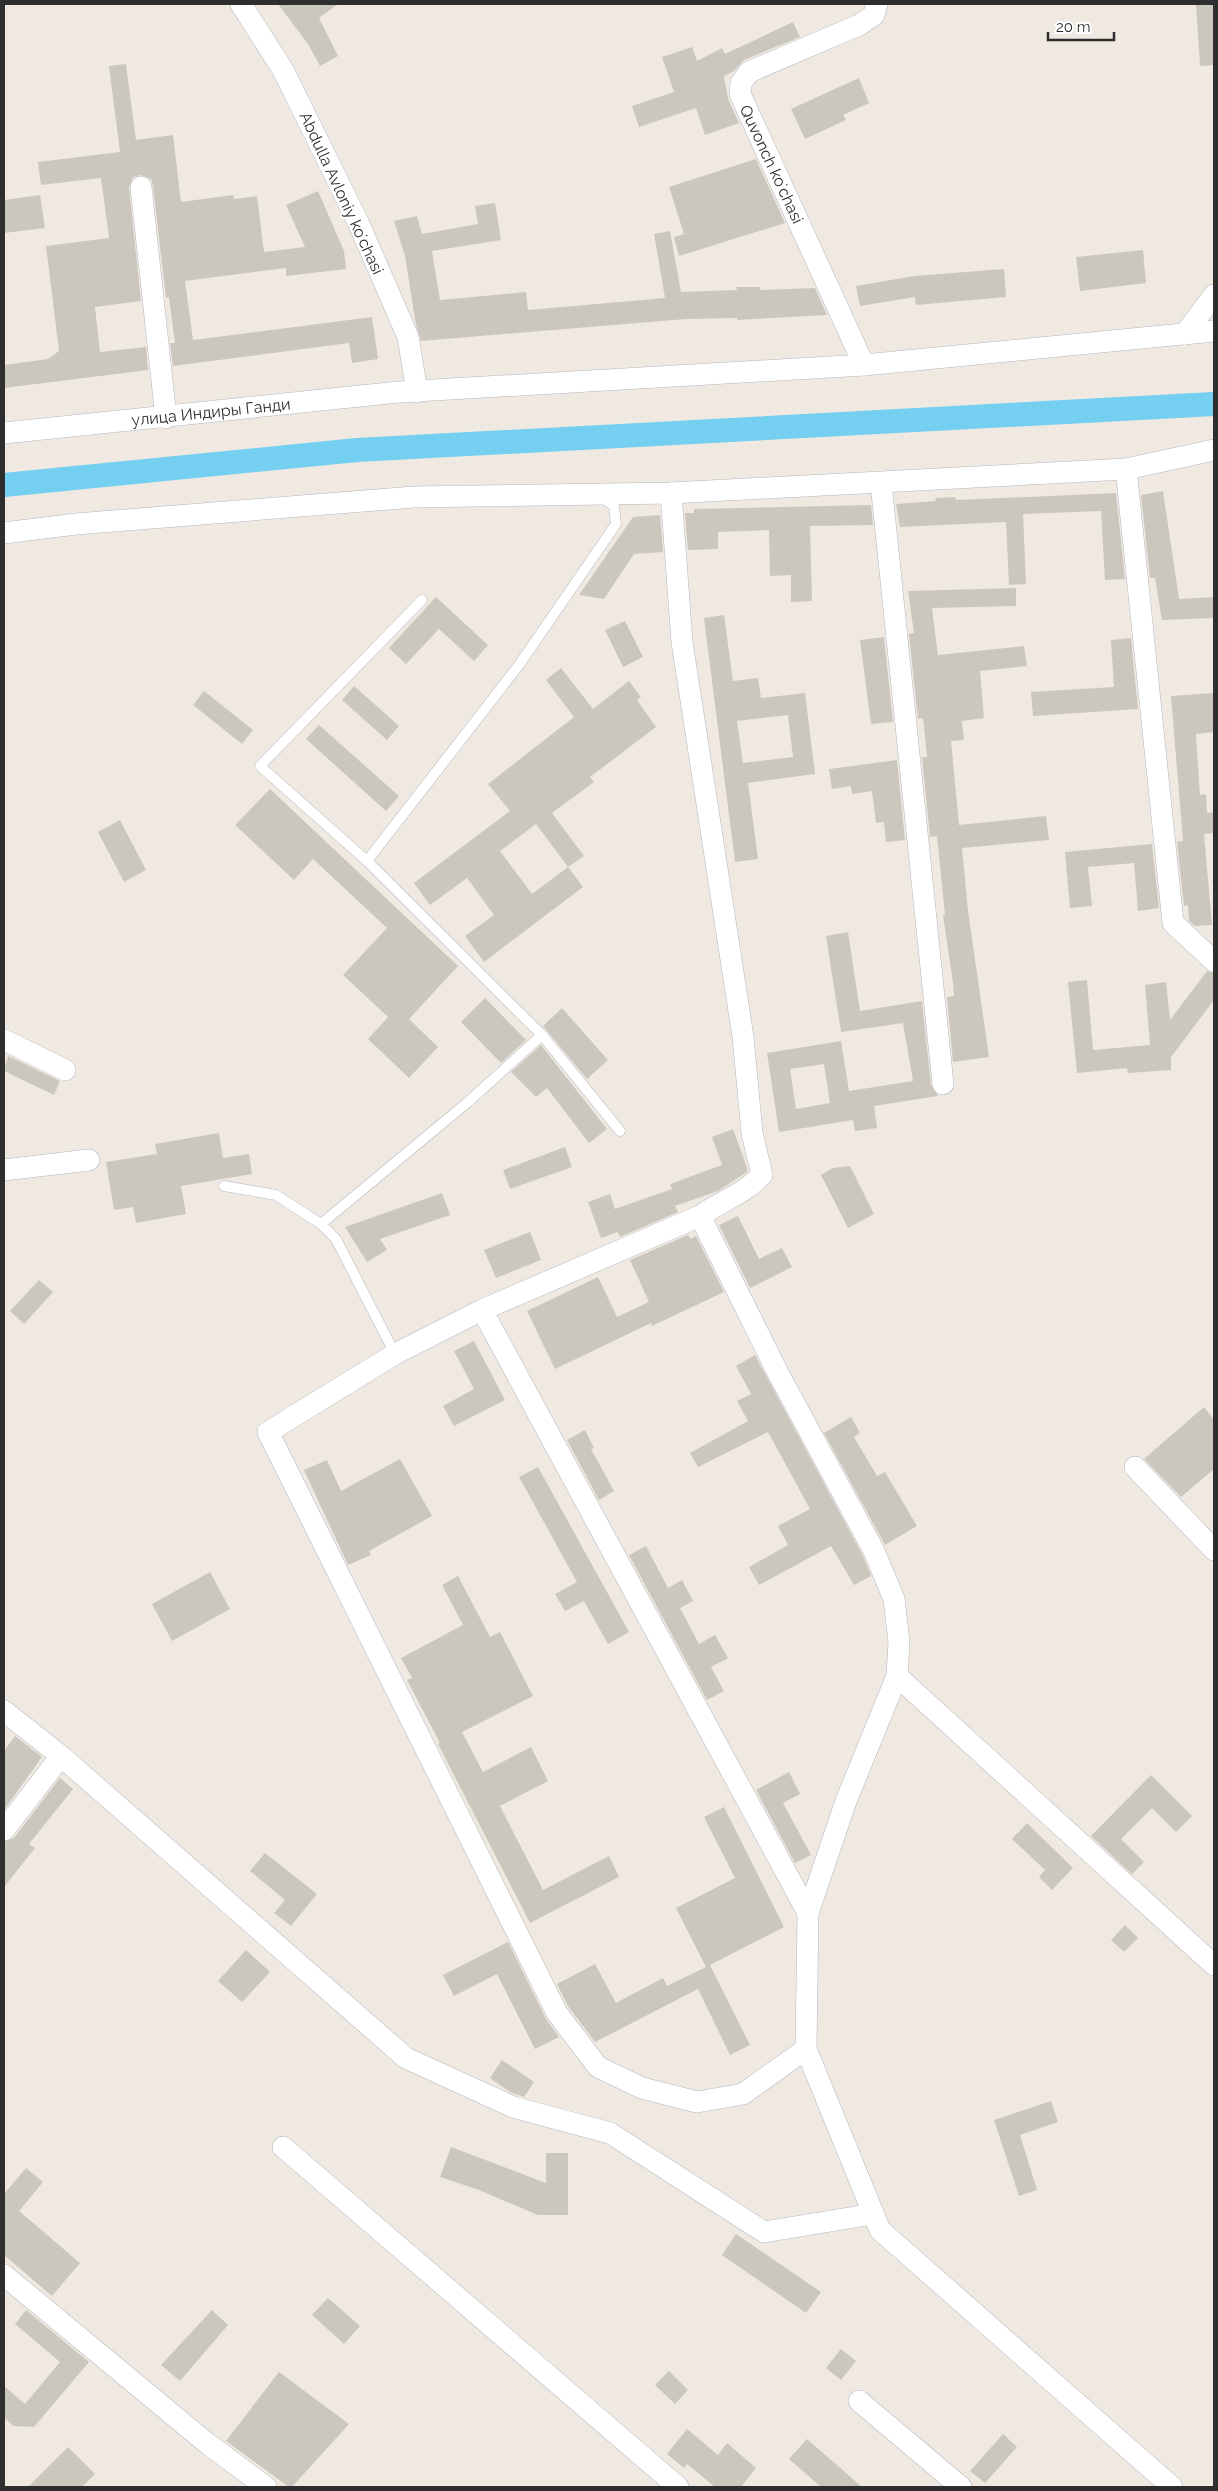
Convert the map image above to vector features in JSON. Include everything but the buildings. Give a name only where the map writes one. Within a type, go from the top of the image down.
[{"type":"street","name":"Abdulla Avloniy koʻchasi","points":[[241,4],[283,70],[358,222],[408,337],[417,392]]},
{"type":"street","name":"Quvonch koʻchasi","points":[[864,365],[740,94],[741,83],[749,72],[859,25],[874,14],[877,4]]},
{"type":"street","points":[[141,187],[166,418]]},
{"type":"street","points":[[1185,334],[1214,294]]},
{"type":"street","points":[[417,392],[864,365],[1214,331]]},
{"type":"street","name":"улица Индиры Ганди","points":[[4,433],[417,392]]},
{"type":"street","points":[[4,534],[76,524],[414,497],[600,496],[1126,469],[1214,450]]},
{"type":"street","points":[[1126,469],[1173,923],[1212,956]]},
{"type":"street","points":[[881,483],[943,1084]]},
{"type":"street","points":[[671,493],[682,642],[741,1028],[752,1133],[762,1175],[749,1189],[714,1206],[700,1216],[482,1310],[395,1354],[268,1432],[557,2013],[598,2067],[642,2088],[697,2102],[743,2094],[806,2049]]},
{"type":"street","points":[[4,1040],[65,1070]]},
{"type":"street","points":[[4,1170],[89,1160]]},
{"type":"street","points":[[700,1216],[778,1373],[874,1551],[894,1599],[899,1642],[897,1676],[846,1801],[808,1913],[806,2049],[880,2230],[1172,2487]]},
{"type":"street","points":[[482,1310],[808,1913]]},
{"type":"street","points":[[1135,1467],[1214,1550]]},
{"type":"street","points":[[897,1676],[1214,1965]]},
{"type":"street","points":[[4,1712],[61,1756],[406,2058],[513,2107],[610,2133],[764,2232],[873,2214]]},
{"type":"street","points":[[4,1830],[61,1756]]},
{"type":"street","points":[[283,2147],[678,2487]]},
{"type":"street","points":[[4,2275],[208,2444],[266,2487]]},
{"type":"street","points":[[859,2401],[961,2487]]},
{"type":"lane","points":[[367,861],[519,665],[616,524],[614,506],[600,496]]},
{"type":"lane","points":[[422,600],[260,766],[367,861],[542,1035],[620,1130]]},
{"type":"lane","points":[[321,1224],[468,1102],[542,1035]]},
{"type":"lane","points":[[224,1186],[276,1195],[321,1224],[336,1239],[395,1354]]},
{"type":"waterway","points":[[4,485],[357,450],[1214,404]]}]
